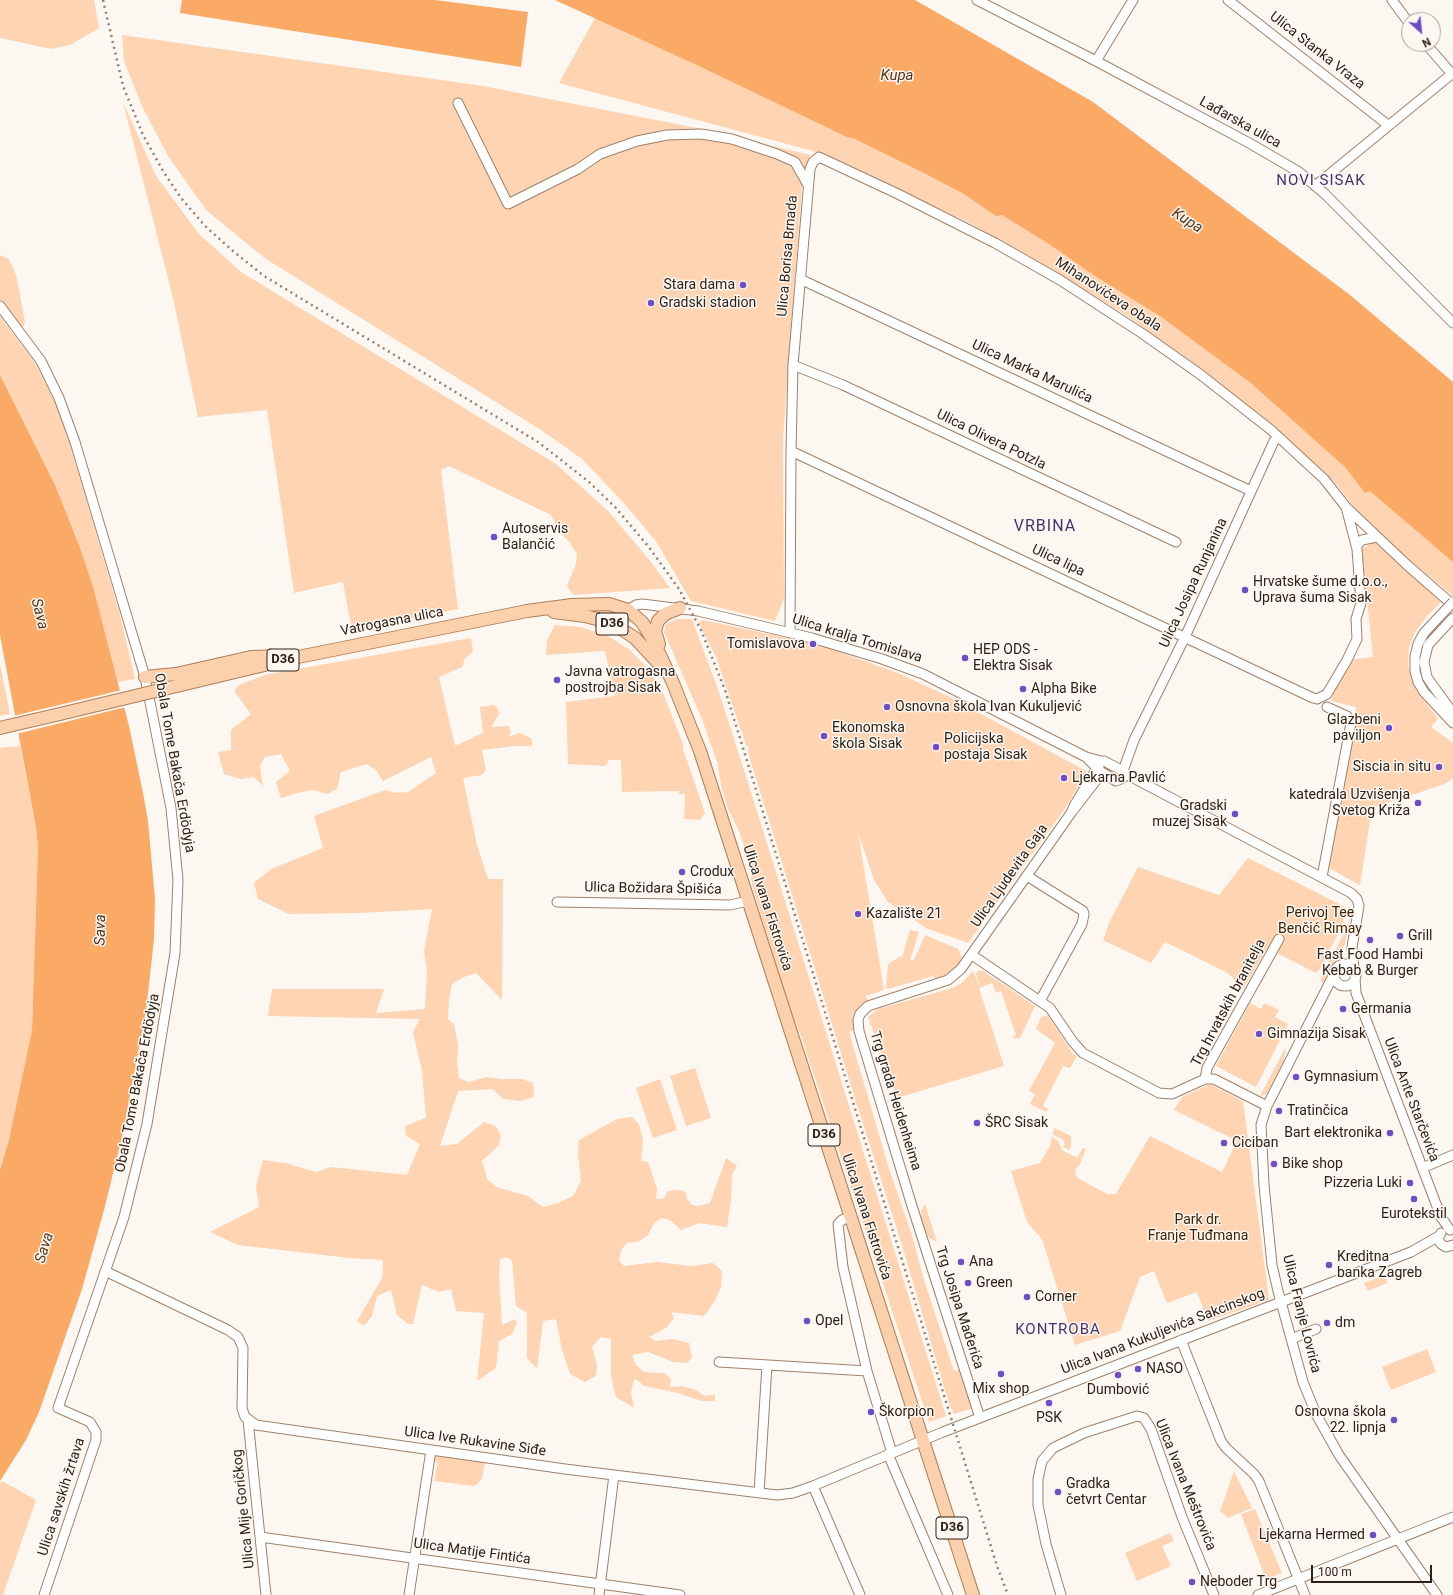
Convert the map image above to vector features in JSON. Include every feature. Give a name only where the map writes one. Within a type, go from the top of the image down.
[{"type":"main road","name":"Vatrogasna ulica","points":[[0,728],[298,657],[527,611],[572,605],[601,604],[615,605],[628,610]]},
{"type":"main road","points":[[661,657],[656,626],[665,614],[680,608]]},
{"type":"main road","name":"D36","points":[[628,610],[642,622],[661,657],[673,684]]},
{"type":"main road","name":"D36","points":[[527,611],[585,616],[612,624],[626,632],[644,646],[673,684]]},
{"type":"main road","points":[[145,676],[176,674],[251,657],[274,655],[298,657]]},
{"type":"main road","name":"Ulica Ivana Fistrovića","points":[[673,684],[700,751],[850,1217],[924,1439],[973,1595]]},
{"type":"street","name":"Lađarska ulica","points":[[977,0],[1096,61],[1251,144],[1295,170],[1315,186],[1453,322]]},
{"type":"street","points":[[1096,61],[1133,0]]},
{"type":"street","name":"Ulica Stanka Vraza","points":[[1228,0],[1388,125]]},
{"type":"street","points":[[1392,0],[1401,12]]},
{"type":"street","points":[[1315,186],[1452,73],[1433,52]]},
{"type":"street","name":"Ulica Borisa Brnada","points":[[458,103],[508,204],[578,169],[600,154],[637,141],[667,135],[701,134],[724,138],[777,154],[795,162],[809,186],[793,365],[790,633]]},
{"type":"street","name":"Mihanovićeva obala","points":[[809,186],[810,169],[813,162],[819,158],[905,197],[995,243],[1060,280],[1143,334],[1201,375],[1271,430],[1324,479],[1346,507],[1376,537],[1453,606]]},
{"type":"street","name":"Ulica Marka Marulića","points":[[800,279],[1251,491]]},
{"type":"street","name":"Obala Tome Bakača Erdödyja","points":[[0,306],[41,361],[62,404],[145,676],[174,831],[178,880],[177,933],[147,1124],[127,1207],[58,1406]]},
{"type":"street","name":"Ulica Olivera Potzla","points":[[793,365],[842,385],[1176,542]]},
{"type":"street","name":"Ulica Josipa Runjanina","points":[[1114,766],[1134,740],[1185,637],[1274,441],[1278,438]]},
{"type":"street","name":"Ulica lipa","points":[[791,451],[1312,698]]},
{"type":"street","name":"Mihanovićeva obala","points":[[1312,698],[1322,697],[1330,690],[1357,639],[1356,619],[1360,596],[1357,547],[1346,507]]},
{"type":"street","points":[[1357,547],[1362,540],[1376,537]]},
{"type":"street","points":[[1453,602],[1420,639],[1414,663],[1416,676],[1421,687],[1442,714],[1453,723]]},
{"type":"street","name":"Ulica kralja Tomislava","points":[[628,610],[636,605],[642,604],[680,608],[790,633],[882,658],[923,674],[1099,764],[1107,762],[1124,772]]},
{"type":"street","points":[[1453,618],[1428,645],[1424,662],[1431,683],[1453,713]]},
{"type":"street","points":[[1118,780],[1123,778],[1124,772],[1147,786],[1322,877],[1351,723],[1347,716],[1326,707]]},
{"type":"street","name":"Ulica Josipa Runjanina","points":[[1124,772],[1134,740]]},
{"type":"street","points":[[1099,764],[1105,774],[1118,780],[1147,786]]},
{"type":"street","name":"Ulica Ljudevita Gaja","points":[[1071,813],[1099,764]]},
{"type":"street","name":"Ulica Ljudevita Gaja","points":[[972,955],[1071,813],[1098,778],[1105,774]]},
{"type":"street","points":[[1027,876],[1083,911],[1084,914],[1082,924],[1040,1001]]},
{"type":"street","name":"Ulica Ante Starčevića","points":[[1322,877],[1351,893],[1359,903],[1352,947],[1356,993],[1440,1217],[1452,1231]]},
{"type":"street","name":"Ulica Božidara Špišića","points":[[558,902],[730,905],[748,901]]},
{"type":"street","name":"Trg hrvatskih branitelja","points":[[1205,1080],[1208,1068],[1279,939]]},
{"type":"street","name":"Ulica Ante Starčevića","points":[[1340,965],[1352,947]]},
{"type":"street","points":[[972,955],[1050,1008],[1070,1039],[1083,1052],[1160,1093],[1172,1094],[1209,1078],[1219,1080],[1267,1106]]},
{"type":"street","name":"Trg grada Heidenheima","points":[[912,1206],[859,1031],[858,1020],[864,1010],[873,1004],[948,980],[961,969],[972,955]]},
{"type":"street","points":[[1326,992],[1343,986],[1352,984],[1355,974],[1347,965],[1340,965],[1336,969],[1334,974],[1336,981],[1343,986],[1352,989],[1356,993]]},
{"type":"street","name":"Ulica Franje Lovrića","points":[[1334,974],[1267,1106],[1260,1134],[1272,1265],[1302,1382],[1321,1424],[1339,1455],[1437,1595]]},
{"type":"street","points":[[1422,1168],[1453,1156]]},
{"type":"street","name":"Trg Josipa Mađerića","points":[[912,1206],[980,1418]]},
{"type":"street","name":"Ulica Ivana Fistrovića","points":[[850,1217],[839,1222],[838,1230],[843,1267],[867,1371],[890,1453],[948,1595]]},
{"type":"street","name":"Ulica Ante Starčevića","points":[[1439,1235],[1440,1217]]},
{"type":"street","name":"Ulica Ivana Kukuljevića Sakcinskog","points":[[924,1439],[1411,1252],[1439,1235],[1444,1230],[1452,1231]]},
{"type":"street","points":[[1439,1235],[1439,1242],[1449,1248]]},
{"type":"street","name":"Ulica Ivana Kukuljevića Sakcinskog","points":[[1411,1252],[1449,1248]]},
{"type":"street","points":[[105,1271],[221,1326],[238,1337],[243,1348],[242,1408],[243,1414],[248,1420]]},
{"type":"street","points":[[1291,1339],[1316,1329]]},
{"type":"street","points":[[1181,1340],[1221,1441],[1259,1481],[1305,1595]]},
{"type":"street","points":[[719,1362],[867,1371]]},
{"type":"street","points":[[759,1493],[767,1365]]},
{"type":"street","name":"Ulica savskih žrtava","points":[[44,1595],[96,1437],[95,1429],[90,1422],[59,1410],[58,1406]]},
{"type":"street","name":"Ulica Ivana Meštrovića","points":[[1061,1595],[1046,1544],[1038,1505],[1038,1479],[1042,1461],[1047,1453],[1053,1448],[1084,1433],[1137,1416],[1144,1418],[1151,1429],[1182,1517],[1214,1595]]},
{"type":"street","name":"Ulica Ive Rukavine Siđe","points":[[248,1420],[256,1425],[431,1450],[759,1493],[788,1494],[813,1486],[924,1439]]},
{"type":"street","name":"Ulica Mije Goričkog","points":[[248,1420],[266,1595]]},
{"type":"street","points":[[409,1595],[431,1450]]},
{"type":"street","points":[[599,1595],[614,1475]]},
{"type":"street","points":[[813,1486],[860,1595]]},
{"type":"street","points":[[1258,1595],[1269,1593],[1299,1578],[1453,1517]]},
{"type":"street","name":"Ulica Matije Fintića","points":[[260,1537],[680,1595]]},
{"type":"green space","points":[[0,0],[94,0],[99,28],[70,45],[51,49],[0,38]]},
{"type":"green space","points":[[605,0],[844,68],[1453,538],[1453,596],[1369,527],[1338,486],[1280,432],[1205,372],[1129,317],[1048,267],[968,222],[813,151],[559,83]]},
{"type":"green space","points":[[122,35],[483,86],[707,130],[810,155],[802,186],[783,439],[784,598],[775,621],[691,601],[656,541],[622,501],[582,459],[541,430],[266,259],[207,211],[168,156],[142,106],[124,61]]},
{"type":"green space","points":[[123,102],[156,176],[199,234],[241,272],[556,464],[609,512],[651,562],[670,588],[573,595],[567,586],[576,564],[577,554],[570,543],[559,531],[551,515],[449,466],[441,470],[458,609],[352,631],[343,582],[294,593],[267,410],[198,417],[173,298]]},
{"type":"green space","points":[[0,255],[9,259],[17,278],[25,323],[21,331],[0,305]]},
{"type":"green space","points":[[0,317],[35,363],[61,414],[120,615],[135,679],[118,682],[94,590],[55,485],[0,375]]},
{"type":"green space","points":[[1374,541],[1442,601],[1428,615],[1415,632],[1409,647],[1408,666],[1420,695],[1438,719],[1431,727],[1453,743],[1453,778],[1445,784],[1372,808],[1360,885],[1327,867],[1346,776],[1356,707],[1331,701],[1347,660],[1373,657],[1362,549]]},
{"type":"green space","points":[[588,610],[611,610],[625,614],[632,620],[626,626],[586,612]]},
{"type":"green space","points":[[676,619],[692,619],[719,692],[756,808],[946,1416],[929,1422],[801,1036],[789,1006],[753,889],[747,854],[739,831],[728,809],[722,789],[717,762],[702,719],[664,632],[666,624]]},
{"type":"green space","points":[[703,620],[820,645],[898,673],[950,697],[1086,771],[1086,774],[1064,810],[968,943],[926,928],[888,902],[874,880],[858,832],[884,990],[866,996],[868,1002],[854,1022],[854,1030],[849,1032],[889,1169],[911,1232],[923,1277],[954,1371],[959,1370],[968,1395],[971,1409],[954,1414],[948,1400],[897,1229],[856,1102],[750,759],[749,748],[746,745],[716,657],[698,622]]},
{"type":"green space","points":[[555,625],[580,627],[608,636],[630,650],[651,672],[663,693],[683,744],[683,749],[705,813],[700,820],[684,819],[685,794],[679,794],[679,791],[622,792],[621,760],[608,760],[607,764],[604,766],[568,764],[566,702],[615,696],[605,651],[546,655],[547,640]]},
{"type":"green space","points":[[471,638],[473,652],[465,658],[462,667],[439,677],[455,746],[483,733],[480,707],[494,705],[498,709],[499,714],[491,727],[509,726],[511,732],[508,737],[520,733],[532,739],[532,746],[515,746],[482,750],[486,770],[482,775],[463,778],[477,845],[488,879],[503,879],[502,1000],[476,973],[464,977],[452,984],[449,999],[448,1019],[454,1024],[458,1045],[457,1063],[459,1078],[468,1082],[487,1077],[522,1079],[533,1083],[534,1097],[520,1101],[503,1099],[493,1089],[458,1091],[440,1146],[457,1144],[484,1122],[496,1126],[501,1136],[498,1146],[482,1161],[487,1179],[496,1187],[528,1196],[543,1207],[558,1203],[573,1196],[581,1181],[578,1154],[579,1140],[617,1119],[632,1117],[639,1124],[643,1140],[641,1161],[648,1162],[657,1188],[656,1199],[663,1199],[668,1191],[680,1190],[686,1192],[687,1199],[692,1205],[699,1206],[710,1203],[726,1158],[737,1166],[732,1174],[731,1200],[727,1227],[699,1223],[681,1230],[670,1220],[662,1218],[654,1223],[648,1235],[640,1241],[627,1243],[621,1250],[619,1260],[624,1266],[657,1262],[692,1266],[713,1263],[722,1271],[721,1287],[715,1301],[704,1316],[671,1312],[674,1318],[666,1328],[649,1337],[656,1341],[673,1339],[689,1343],[692,1357],[687,1363],[673,1362],[648,1352],[632,1355],[636,1365],[644,1372],[664,1373],[671,1379],[670,1387],[682,1386],[696,1390],[704,1396],[715,1395],[715,1401],[701,1401],[678,1393],[644,1386],[639,1381],[634,1379],[631,1393],[634,1408],[616,1397],[611,1376],[611,1339],[601,1337],[592,1347],[597,1365],[596,1376],[585,1382],[570,1374],[562,1350],[556,1319],[543,1321],[537,1369],[527,1358],[527,1313],[516,1306],[512,1261],[507,1257],[500,1259],[499,1275],[502,1325],[515,1319],[517,1323],[512,1334],[499,1341],[496,1368],[477,1381],[484,1313],[456,1311],[451,1289],[439,1292],[422,1285],[413,1324],[408,1324],[397,1315],[391,1290],[377,1296],[372,1316],[364,1326],[357,1321],[382,1278],[383,1260],[349,1258],[238,1245],[210,1232],[259,1207],[256,1186],[263,1160],[286,1163],[316,1172],[331,1167],[407,1175],[420,1144],[406,1136],[405,1126],[426,1118],[422,1071],[413,1032],[420,1019],[268,1016],[272,989],[384,989],[376,1013],[425,1009],[427,972],[424,951],[432,909],[360,913],[289,914],[258,899],[254,883],[271,869],[323,848],[314,816],[385,790],[395,793],[408,792],[436,773],[431,757],[383,781],[376,770],[367,764],[341,772],[337,789],[327,794],[313,790],[281,798],[276,782],[290,771],[281,754],[265,757],[260,765],[263,786],[254,777],[241,779],[224,774],[218,752],[231,750],[231,730],[251,714],[234,691],[239,685],[264,675]]},
{"type":"green space","points":[[0,664],[10,714],[0,716]]},
{"type":"green space","points":[[20,746],[36,827],[38,848],[32,1030],[9,1140],[0,1170],[0,748]]},
{"type":"green space","name":"Perivoj Tee Benčić Rimay","points":[[1248,858],[1345,907],[1346,913],[1341,928],[1320,969],[1316,973],[1267,948],[1244,988],[1226,972],[1165,942],[1151,963],[1103,940],[1109,923],[1138,867],[1219,895]]},
{"type":"green space","points":[[1351,914],[1345,944],[1324,984],[1320,981],[1346,929]]},
{"type":"green space","points":[[910,930],[919,932],[910,960],[914,960],[925,935],[958,949],[962,958],[952,973],[937,980],[933,976],[888,989],[886,988],[888,964],[903,955]]},
{"type":"green space","points":[[979,970],[983,971],[1035,1006],[1020,1038],[1015,1039],[1012,1036],[1016,1035],[1001,991],[996,993],[992,983],[979,988],[1004,1066],[897,1098],[868,1017],[878,1009],[952,988],[962,983],[973,971],[979,986],[976,974]]},
{"type":"green space","points":[[1250,1003],[1261,1009],[1264,1003],[1279,1010],[1275,1017],[1288,1024],[1256,1087],[1216,1066]]},
{"type":"green space","points":[[1048,1015],[1073,1054],[1077,1056],[1070,1068],[1063,1066],[1043,1106],[1048,1109],[1046,1112],[1030,1104],[1035,1094],[1029,1091],[1055,1043],[1036,1029],[1041,1017]]},
{"type":"green space","points":[[1286,1047],[1284,1060],[1267,1094],[1260,1096]]},
{"type":"green space","points":[[695,1068],[711,1118],[686,1126],[670,1076]]},
{"type":"green space","points":[[660,1079],[677,1130],[653,1138],[636,1088]]},
{"type":"green space","name":"Park dr. Franje Tuđmana","points":[[1210,1084],[1243,1101],[1269,1300],[1208,1321],[1197,1292],[1167,1303],[1154,1271],[1140,1277],[1120,1331],[1075,1345],[1042,1239],[1027,1222],[1011,1171],[1040,1163],[1050,1146],[1052,1137],[1058,1141],[1062,1150],[1077,1158],[1083,1148],[1086,1149],[1079,1166],[1075,1169],[1076,1177],[1107,1194],[1116,1194],[1150,1136],[1222,1172],[1237,1141],[1174,1110],[1182,1097]]},
{"type":"green space","points":[[1055,1128],[1071,1136],[1071,1146],[1069,1150],[1063,1147],[1065,1144],[1063,1140],[1052,1134]]},
{"type":"green space","points":[[925,1204],[937,1242],[929,1238],[921,1222],[921,1211]]},
{"type":"green space","points":[[1383,1276],[1387,1279],[1387,1283],[1368,1291],[1364,1283]]},
{"type":"green space","points":[[1427,1349],[1436,1372],[1391,1390],[1382,1367]]},
{"type":"green space","points":[[436,1454],[483,1461],[485,1463],[482,1478],[478,1484],[473,1486],[434,1481],[438,1463],[432,1461]]},
{"type":"green space","points":[[1234,1471],[1252,1508],[1228,1518],[1220,1511]]},
{"type":"green space","points":[[2,1481],[36,1500],[3,1595],[0,1595],[0,1483]]},
{"type":"green space","points":[[1255,1509],[1282,1573],[1266,1579],[1241,1514]]},
{"type":"green space","points":[[1170,1533],[1174,1541],[1162,1546],[1171,1566],[1137,1581],[1125,1553]]},
{"type":"water","points":[[182,0],[435,0],[528,12],[521,67],[180,13]]},
{"type":"water","name":"Kupa","points":[[555,0],[915,0],[1093,102],[1350,295],[1453,382],[1453,562],[1370,491],[1365,493],[1346,468],[1251,383],[1160,316],[1095,276],[1049,244],[1002,215],[996,216],[964,194],[928,175],[855,139],[847,137],[699,66]]},
{"type":"water","name":"Sava","points":[[0,375],[55,485],[80,548],[94,590],[129,726],[143,793],[148,821],[155,899],[154,939],[146,1011],[122,1137],[104,1210],[82,1289],[39,1412],[26,1440],[0,1481],[0,1170],[9,1140],[32,1030],[38,848],[36,827],[0,635]]},
{"type":"pier","points":[[122,690],[126,707],[16,734],[13,716]]},
{"type":"railway","points":[[103,0],[123,86],[143,135],[163,171],[181,198],[205,226],[264,276],[538,442],[589,482],[615,507],[648,546],[679,589],[701,630],[725,690],[997,1566],[1008,1595]]},
{"type":"place","name":"Stara dama","points":[[743,285]]},
{"type":"place","name":"Gradski stadion","points":[[651,303]]},
{"type":"place","name":"Autoservis Balančić","points":[[494,537]]},
{"type":"place","name":"Hrvatske šume d.o.o., Uprava šuma Sisak","points":[[1245,590]]},
{"type":"place","name":"Tomislavova","points":[[813,644]]},
{"type":"place","name":"HEP ODS - Elektra Sisak","points":[[965,658]]},
{"type":"place","name":"Javna vatrogasna postrojba Sisak","points":[[557,680]]},
{"type":"place","name":"Alpha Bike","points":[[1023,689]]},
{"type":"place","name":"Osnovna škola Ivan Kukuljević","points":[[887,707]]},
{"type":"place","name":"Glazbeni paviljon","points":[[1389,728]]},
{"type":"place","name":"Ekonomska škola Sisak","points":[[824,736]]},
{"type":"place","name":"Policijska postaja Sisak","points":[[936,747]]},
{"type":"place","name":"Siscia in situ","points":[[1439,767]]},
{"type":"place","name":"Ljekarna Pavlić","points":[[1064,778]]},
{"type":"place","name":"katedrala Uzvišenja Svetog Križa","points":[[1418,803]]},
{"type":"place","name":"Gradski muzej Sisak","points":[[1235,814]]},
{"type":"place","name":"Crodux","points":[[682,872]]},
{"type":"place","name":"Kazalište 21","points":[[858,914]]},
{"type":"place","name":"Grill","points":[[1400,936]]},
{"type":"place","name":"Fast Food Hambi Kebab & Burger","points":[[1370,940]]},
{"type":"place","name":"Germania","points":[[1343,1009]]},
{"type":"place","name":"Gimnazija Sisak","points":[[1259,1034]]},
{"type":"place","name":"Gymnasium","points":[[1296,1077]]},
{"type":"place","name":"Tratinčica","points":[[1279,1111]]},
{"type":"place","name":"ŠRC Sisak","points":[[977,1123]]},
{"type":"place","name":"Bart elektronika","points":[[1390,1133]]},
{"type":"place","name":"Ciciban","points":[[1224,1143]]},
{"type":"place","name":"Bike shop","points":[[1274,1164]]},
{"type":"place","name":"Pizzeria Luki","points":[[1410,1183]]},
{"type":"place","name":"Eurotekstil","points":[[1414,1199]]},
{"type":"place","name":"Ana","points":[[961,1262]]},
{"type":"place","name":"Kreditna banka Zagreb","points":[[1329,1265]]},
{"type":"place","name":"Green","points":[[968,1283]]},
{"type":"place","name":"Corner","points":[[1027,1297]]},
{"type":"place","name":"Opel","points":[[807,1321]]},
{"type":"place","name":"dm","points":[[1327,1323]]},
{"type":"place","name":"NASO","points":[[1138,1369]]},
{"type":"place","name":"Mix shop","points":[[1001,1374]]},
{"type":"place","name":"Dumbović","points":[[1118,1375]]},
{"type":"place","name":"PSK","points":[[1049,1403]]},
{"type":"place","name":"Škorpion","points":[[871,1412]]},
{"type":"place","name":"Osnovna škola 22. lipnja","points":[[1394,1420]]},
{"type":"place","name":"Gradka četvrt Centar","points":[[1058,1492]]},
{"type":"place","name":"Ljekarna Hermed","points":[[1373,1535]]},
{"type":"place","name":"Neboder Trg","points":[[1192,1582]]},
{"type":"district","name":"NOVI SISAK","points":[[1321,181]]},
{"type":"district","name":"VRBINA","points":[[1045,527]]},
{"type":"district","name":"KONTROBA","points":[[1058,1330]]}]
